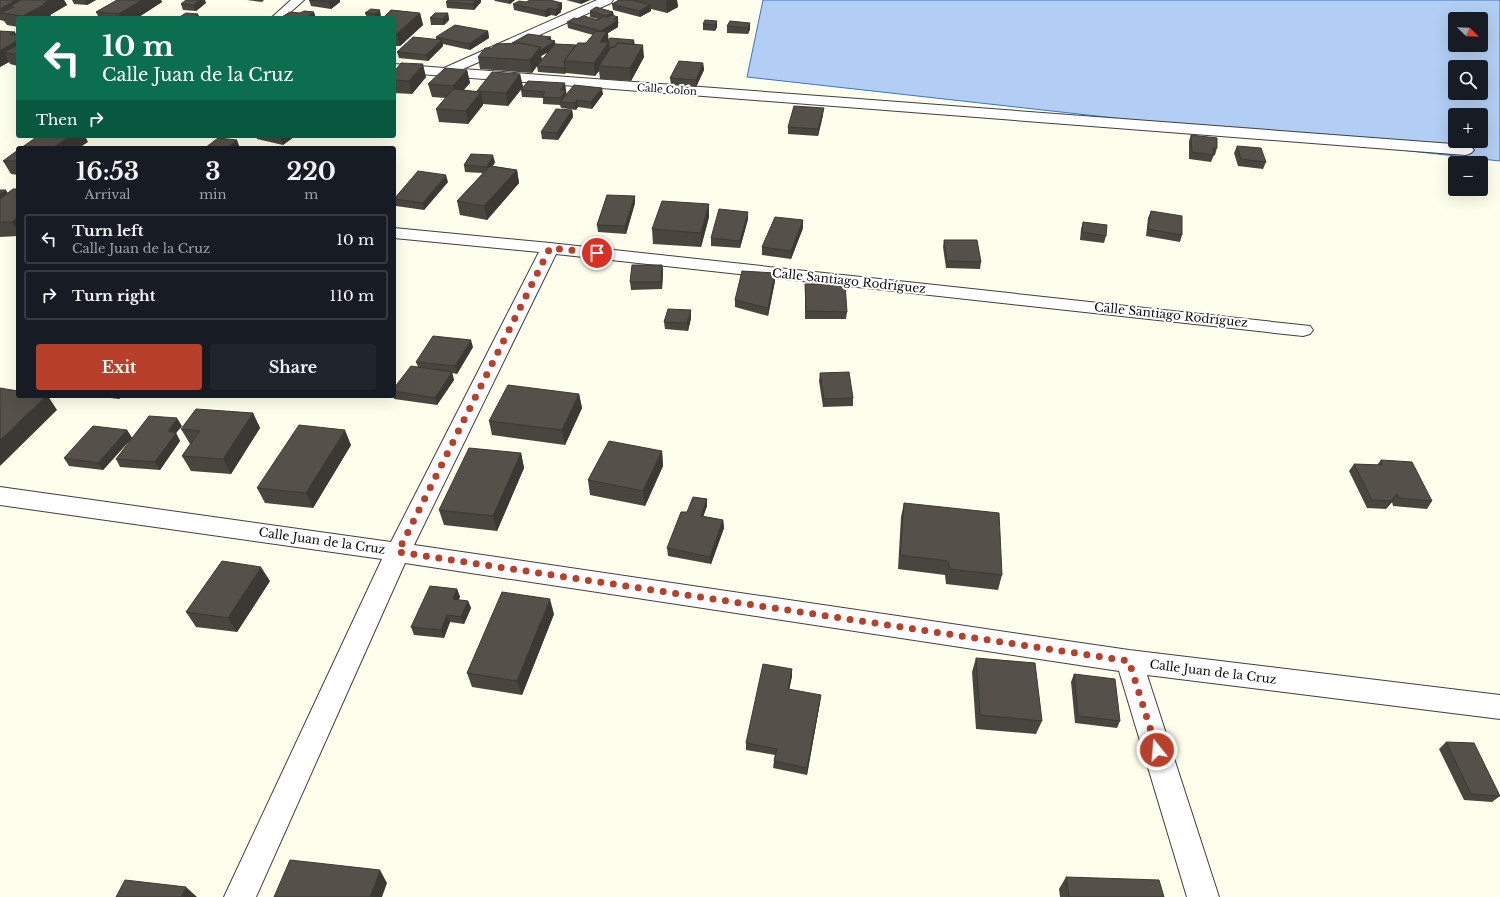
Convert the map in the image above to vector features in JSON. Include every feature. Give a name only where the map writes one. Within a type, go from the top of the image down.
[{"type":"street","points":[[278,16],[298,0]]},
{"type":"street","points":[[445,72],[607,0]]},
{"type":"street","name":"Calle Colón","points":[[396,68],[1466,150]]},
{"type":"street","name":"Calle Santiago Rodríguez","points":[[396,233],[550,248],[1303,330]]},
{"type":"street","points":[[240,897],[398,552],[550,248]]},
{"type":"street","name":"Calle Juan de la Cruz","points":[[0,496],[398,552],[1129,661],[1500,707]]},
{"type":"street","points":[[1129,661],[1204,897]]},
{"type":"water","points":[[763,0],[1500,0],[1500,161],[1488,160],[1488,156],[1455,156],[747,77]]},
{"type":"building","points":[[0,0],[16,0],[0,9]]},
{"type":"building","points":[[21,0],[49,0],[43,4],[45,4],[23,16],[0,13],[14,7],[10,6]]},
{"type":"building","points":[[117,0],[142,0],[119,14],[96,12]]},
{"type":"building","points":[[186,0],[200,0],[193,5],[181,4]]},
{"type":"building","points":[[309,0],[332,0],[329,2]]},
{"type":"building","points":[[448,0],[476,0],[473,4],[446,2]]},
{"type":"building","points":[[530,0],[550,0],[562,3],[557,5],[561,6],[555,10],[550,8],[545,11],[513,4],[519,1],[526,2]]},
{"type":"building","points":[[619,0],[632,0],[650,5],[639,11],[612,4]]},
{"type":"building","points":[[596,7],[613,12],[606,16],[590,11]]},
{"type":"building","points":[[371,9],[380,10],[375,14],[365,13]]},
{"type":"building","points":[[391,10],[420,13],[397,34],[396,16],[385,16]]},
{"type":"building","points":[[304,11],[314,12],[308,16],[283,16],[290,12],[300,13]]},
{"type":"building","points":[[186,13],[198,14],[195,16],[181,16]]},
{"type":"building","points":[[435,13],[448,13],[443,19],[430,18]]},
{"type":"building","points":[[612,15],[618,17],[614,19],[618,20],[601,31],[567,22],[574,18],[579,19],[584,16],[598,20],[604,16],[608,17]]},
{"type":"building","points":[[705,20],[717,21],[715,25],[703,24]]},
{"type":"building","points":[[730,21],[750,23],[748,28],[727,26]]},
{"type":"building","points":[[455,25],[488,31],[469,44],[436,37]]},
{"type":"building","points":[[0,31],[15,32],[10,34],[16,35],[16,41],[0,51]]},
{"type":"building","points":[[596,31],[607,32],[600,42],[609,42],[594,63],[564,61],[578,43],[586,43]]},
{"type":"building","points":[[528,34],[551,37],[547,39],[555,41],[541,50],[540,47],[512,43]]},
{"type":"building","points":[[413,37],[442,40],[426,55],[397,52]]},
{"type":"building","points":[[610,38],[634,40],[631,44],[617,43],[615,47],[609,48],[609,42],[607,42]]},
{"type":"building","points":[[520,43],[540,47],[530,60],[478,57],[485,48],[492,48],[496,44]]},
{"type":"building","points":[[617,43],[643,45],[630,68],[599,66],[611,47],[615,47]]},
{"type":"building","points":[[555,44],[576,45],[564,61],[564,68],[537,66]]},
{"type":"building","points":[[16,46],[16,55],[4,52]]},
{"type":"building","points":[[679,61],[703,63],[696,80],[670,78]]},
{"type":"building","points":[[401,63],[423,64],[409,81],[396,80],[396,69]]},
{"type":"building","points":[[445,68],[467,70],[453,86],[428,84]]},
{"type":"building","points":[[492,72],[520,74],[506,93],[477,91]]},
{"type":"building","points":[[528,81],[565,83],[560,90],[566,90],[561,98],[542,97],[545,92],[521,90]]},
{"type":"building","points":[[574,85],[602,88],[591,102],[577,100],[575,103],[560,102]]},
{"type":"building","points":[[453,89],[481,92],[466,111],[436,109]]},
{"type":"building","points":[[794,106],[824,108],[818,129],[788,127]]},
{"type":"building","points":[[556,109],[572,110],[557,133],[541,132]]},
{"type":"building","points":[[1191,135],[1217,138],[1217,148],[1213,148],[1214,155],[1192,152]]},
{"type":"building","points":[[35,138],[67,138],[55,146],[24,146]]},
{"type":"building","points":[[218,138],[237,140],[230,146],[208,146]]},
{"type":"building","points":[[1237,146],[1261,148],[1266,162],[1241,159]]},
{"type":"building","points":[[16,151],[16,161],[3,161]]},
{"type":"building","points":[[471,154],[493,155],[487,167],[464,165]]},
{"type":"building","points":[[490,166],[517,170],[484,206],[457,201]]},
{"type":"building","points":[[418,171],[446,175],[423,203],[396,199],[396,197]]},
{"type":"building","points":[[13,189],[16,189],[16,219],[12,222],[0,222],[0,199]]},
{"type":"building","points":[[0,190],[6,190],[0,195]]},
{"type":"building","points":[[607,195],[635,196],[625,226],[597,225]]},
{"type":"building","points":[[662,201],[709,204],[701,233],[652,229]]},
{"type":"building","points":[[719,209],[748,212],[740,241],[711,238]]},
{"type":"building","points":[[1151,211],[1182,216],[1182,235],[1148,229]]},
{"type":"building","points":[[775,217],[803,220],[791,251],[762,247]]},
{"type":"building","points":[[1083,222],[1107,225],[1106,236],[1082,232]]},
{"type":"building","points":[[944,240],[977,240],[981,262],[947,261]]},
{"type":"building","points":[[632,265],[662,265],[661,282],[630,282]]},
{"type":"building","points":[[742,271],[775,273],[768,308],[735,300]]},
{"type":"building","points":[[805,284],[845,284],[847,312],[806,311]]},
{"type":"building","points":[[668,309],[691,310],[687,323],[664,322]]},
{"type":"building","points":[[433,336],[471,340],[455,366],[416,362]]},
{"type":"building","points":[[411,366],[452,372],[435,398],[396,391],[396,385]]},
{"type":"building","points":[[849,372],[853,398],[824,399],[820,373]]},
{"type":"building","points":[[508,385],[579,394],[562,430],[489,421]]},
{"type":"building","points":[[0,388],[16,391],[16,398],[44,398],[0,440]]},
{"type":"building","points":[[196,409],[253,413],[223,459],[182,456],[200,431],[181,429]]},
{"type":"building","points":[[149,416],[177,418],[168,431],[176,433],[155,462],[116,459]]},
{"type":"building","points":[[299,425],[345,430],[306,493],[257,488]]},
{"type":"building","points":[[93,426],[127,430],[98,463],[64,458]]},
{"type":"building","points":[[609,441],[662,451],[643,491],[588,480]]},
{"type":"building","points":[[469,448],[521,453],[493,516],[439,510]]},
{"type":"building","points":[[1381,460],[1412,462],[1432,501],[1399,498],[1397,494],[1391,501],[1372,500],[1354,464],[1382,465]]},
{"type":"building","points":[[693,497],[707,499],[701,516],[723,520],[710,557],[667,548],[681,512],[687,512]]},
{"type":"building","points":[[904,503],[999,513],[1002,575],[950,569],[948,561],[900,555]]},
{"type":"building","points":[[222,561],[261,567],[228,618],[186,612]]},
{"type":"building","points":[[430,586],[457,589],[453,599],[468,601],[461,617],[447,615],[441,630],[411,627]]},
{"type":"building","points":[[502,592],[550,599],[517,681],[467,673]]},
{"type":"building","points":[[976,658],[1035,663],[1042,721],[980,715]]},
{"type":"building","points":[[763,664],[792,669],[788,689],[821,695],[807,768],[774,761],[777,749],[746,743]]},
{"type":"building","points":[[1074,674],[1115,679],[1120,721],[1078,716]]},
{"type":"building","points":[[1446,742],[1474,743],[1500,796],[1471,794]]},
{"type":"building","points":[[290,860],[380,870],[370,897],[274,897]]},
{"type":"building","points":[[1066,877],[1159,880],[1164,897],[1069,897]]},
{"type":"building","points":[[125,880],[186,887],[181,897],[116,897]]},
{"type":"route","points":[[597,253],[550,248],[398,552],[1129,661],[1157,750]]}]
